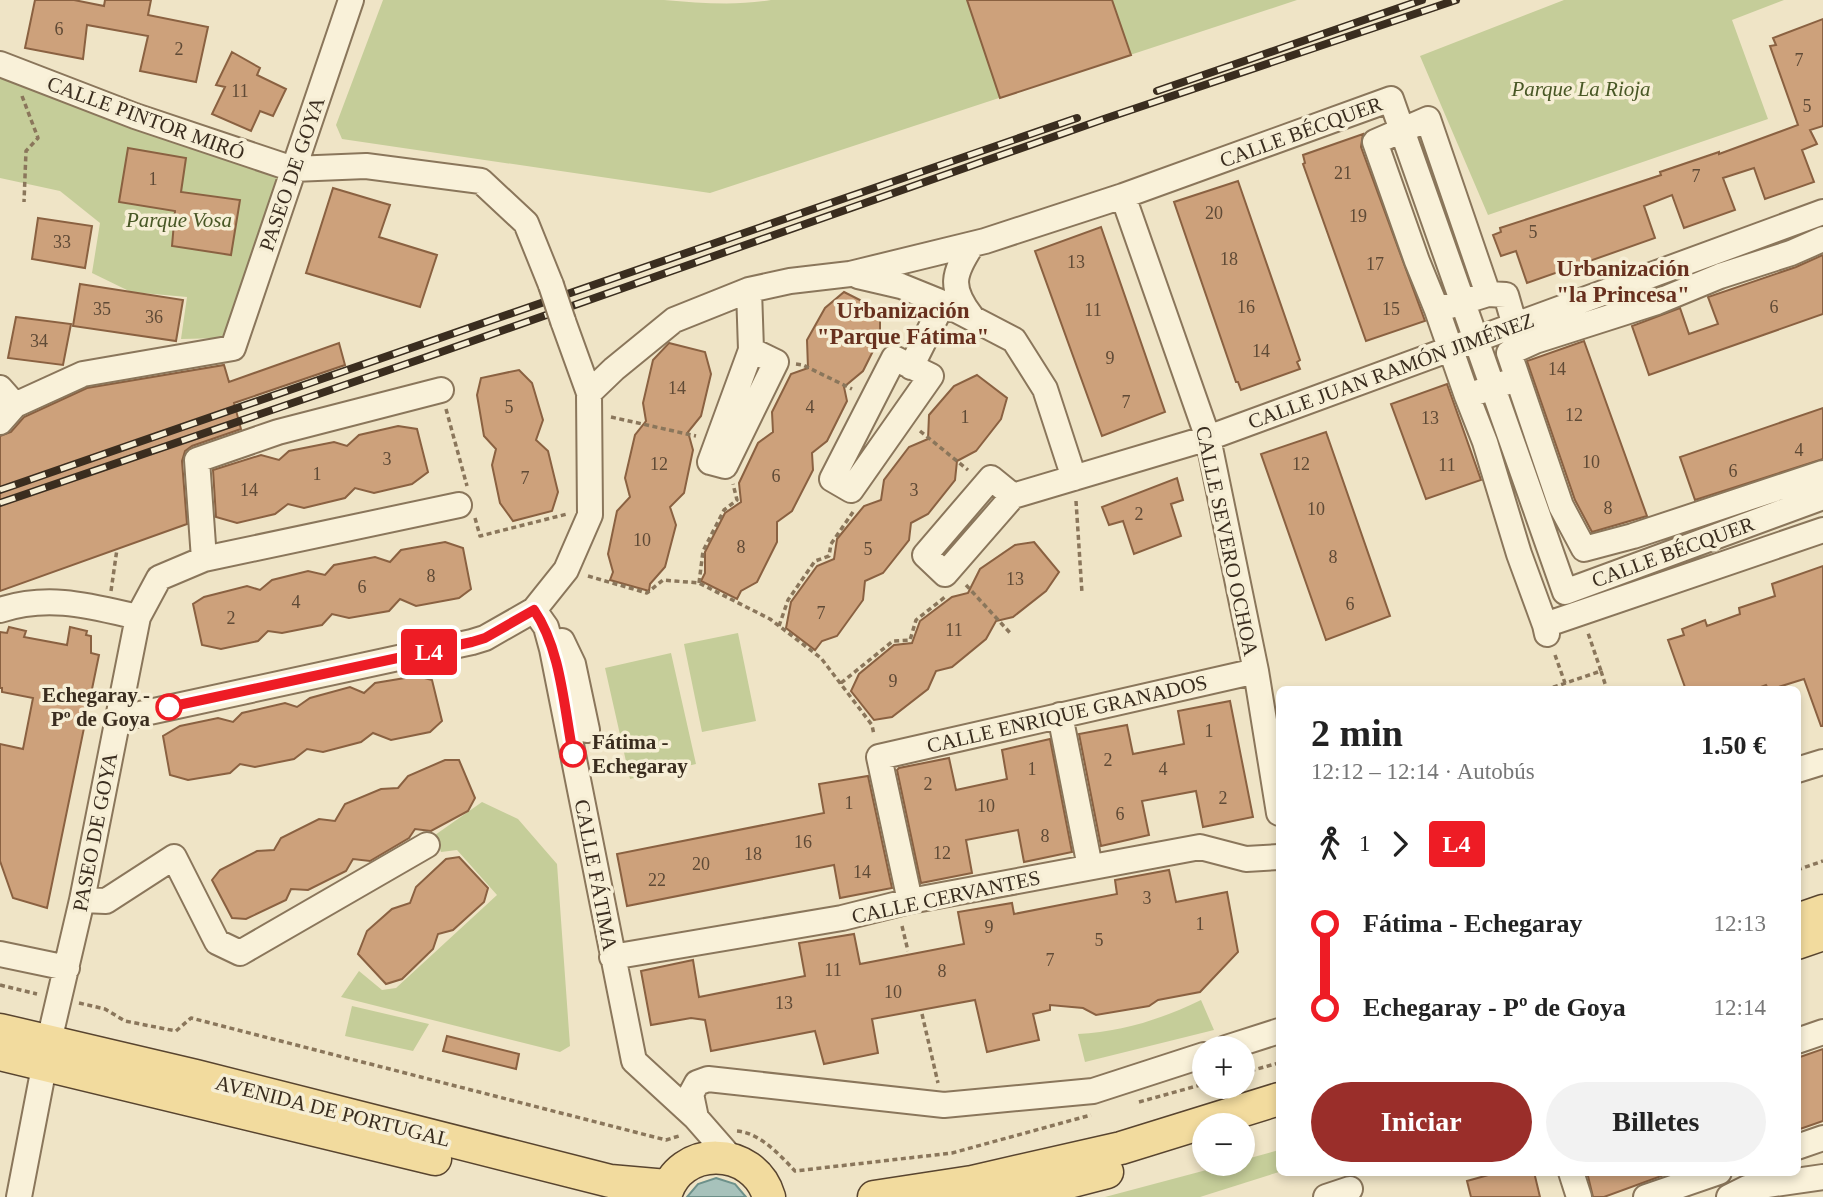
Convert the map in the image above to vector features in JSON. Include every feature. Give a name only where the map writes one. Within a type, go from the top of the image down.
[{"type":"main road","points":[[1801,919],[1823,911]]},
{"type":"main road","points":[[1801,942],[1823,934]]},
{"type":"main road","name":"AVENIDA DE PORTUGAL","points":[[0,1030],[47,1053],[600,1197]]},
{"type":"main road","name":"AVENIDA DE PORTUGAL","points":[[0,1054],[47,1053],[610,1181],[666,1191]]},
{"type":"main road","points":[[874,1197],[972,1182],[1121,1148],[1276,1100]]},
{"type":"main road","points":[[1255,1128],[1276,1122]]},
{"type":"main road","points":[[992,1197],[1042,1189],[1192,1148]]},
{"type":"main road","points":[[666,1191],[680,1170],[697,1160],[710,1157],[731,1158],[748,1167],[760,1178],[769,1197]]},
{"type":"street","name":"PASEO DE GOYA","points":[[5,405],[83,374],[233,348],[351,0]]},
{"type":"street","name":"CALLE PINTOR MIRÓ","points":[[6,66],[135,116],[293,169]]},
{"type":"street","name":"CALLE BÉCQUER","points":[[589,403],[614,369],[674,320],[749,290],[790,281],[850,274],[972,245],[1123,196],[1391,99],[1565,593],[1823,497]]},
{"type":"street","points":[[1488,294],[1444,135],[1428,119],[1375,142],[1485,442],[1546,630],[1652,588],[1823,530]]},
{"type":"street","points":[[117,719],[472,642],[540,619],[566,570],[590,515],[589,403],[551,285],[526,223],[481,181],[366,166],[293,169]]},
{"type":"street","name":"CALLE SEVERO OCHOA","points":[[1123,196],[1208,438],[1256,671],[1276,794]]},
{"type":"street","name":"CALLE JUAN RAMÓN JIMÉNEZ","points":[[1074,478],[1208,438],[1478,340],[1518,337],[1823,212]]},
{"type":"street","points":[[1518,337],[1535,341],[1657,302],[1823,239]]},
{"type":"street","points":[[971,316],[959,300],[955,284],[959,265],[972,245]]},
{"type":"street","points":[[850,274],[901,286],[971,316],[1014,340],[1045,389],[1074,478],[1013,496],[952,586],[925,555],[991,478],[1013,496]]},
{"type":"street","points":[[749,290],[751,350],[710,462],[725,466],[776,362],[751,350]]},
{"type":"street","points":[[1437,310],[1488,294],[1506,295],[1518,337],[1509,353],[1561,506],[1584,549],[1633,536],[1823,473]]},
{"type":"street","points":[[911,367],[943,303]]},
{"type":"street","points":[[894,358],[911,367],[931,376],[850,490],[832,479],[894,358]]},
{"type":"street","points":[[1467,396],[1518,380]]},
{"type":"street","points":[[204,559],[197,460],[278,432],[441,390]]},
{"type":"street","name":"PASEO DE GOYA","points":[[19,1197],[138,617],[159,578],[204,559],[465,503]]},
{"type":"street","points":[[1633,536],[1652,588]]},
{"type":"street","points":[[0,610],[16,604],[70,601],[138,617]]},
{"type":"street","points":[[540,619],[558,632],[573,664],[587,730]]},
{"type":"street","name":"CALLE FÁTIMA","points":[[540,619],[552,649],[634,1061],[699,1123],[731,1158]]},
{"type":"street","name":"CALLE ENRIQUE GRANADOS","points":[[878,757],[1256,671]]},
{"type":"street","points":[[1059,715],[1090,867]]},
{"type":"street","points":[[878,757],[903,903]]},
{"type":"street","points":[[1801,769],[1823,762]]},
{"type":"street","points":[[82,900],[106,901],[174,857],[217,943],[240,953],[427,845]]},
{"type":"street","name":"CALLE CERVANTES","points":[[612,957],[842,919],[903,903],[1200,847],[1246,859],[1276,857]]},
{"type":"street","points":[[1,951],[67,968]]},
{"type":"street","points":[[1255,1039],[1276,1032]]},
{"type":"street","points":[[1801,1040],[1823,1032]]},
{"type":"street","points":[[699,1123],[691,1094],[697,1083],[708,1079],[944,1105],[1093,1091],[1192,1059]]},
{"type":"street","points":[[1801,1146],[1823,1138]]},
{"type":"street","points":[[1572,1176],[1580,1197]]},
{"type":"street","points":[[1646,1197],[1707,1176]]},
{"type":"street","points":[[1729,1197],[1747,1188],[1823,1177]]},
{"type":"street","points":[[1326,1197],[1350,1186]]},
{"type":"path","points":[[6,66],[38,138],[26,151],[24,202]]},
{"type":"path","points":[[776,362],[803,365],[873,400]]},
{"type":"path","points":[[441,390],[465,503],[480,536],[573,513],[590,515]]},
{"type":"path","points":[[589,403],[717,440]]},
{"type":"path","points":[[902,416],[986,485]]},
{"type":"path","points":[[699,583],[703,551],[724,510],[737,500],[725,466]]},
{"type":"path","points":[[1074,478],[1082,593]]},
{"type":"path","points":[[779,626],[788,600],[815,561],[829,556],[831,544],[856,507],[850,490]]},
{"type":"path","points":[[108,610],[117,549]]},
{"type":"path","points":[[566,570],[647,593],[663,580],[699,583],[779,626],[821,658],[841,683],[872,725],[878,757]]},
{"type":"path","points":[[952,586],[970,587]]},
{"type":"path","points":[[841,683],[893,641],[910,640],[916,620],[952,586],[970,587],[1012,635]]},
{"type":"path","points":[[1581,614],[1606,686]]},
{"type":"path","points":[[1557,686],[1601,671]]},
{"type":"path","points":[[1801,869],[1823,861]]},
{"type":"path","points":[[903,903],[908,951]]},
{"type":"path","points":[[0,985],[105,1009],[125,1021],[176,1031],[191,1018],[666,1140],[699,1123],[744,1132],[766,1144],[795,1171],[952,1153],[1097,1113]]},
{"type":"path","points":[[922,1014],[944,1105]]},
{"type":"path","points":[[1255,1069],[1276,1064]]},
{"type":"path","points":[[1137,1102],[1192,1087]]},
{"type":"green space","points":[[383,0],[664,0],[731,3],[771,0],[1297,0],[710,193],[342,139],[336,125]]},
{"type":"green space","name":"Parque La Rioja","points":[[1564,0],[1784,0],[1732,20],[1768,119],[1488,215],[1420,56]]},
{"type":"green space","name":"Parque Vosa","points":[[0,72],[280,178],[224,338],[181,339],[187,297],[131,292],[92,273],[100,223],[60,191],[0,178]]},
{"type":"green space","points":[[738,633],[756,721],[702,732],[684,644]]},
{"type":"green space","points":[[671,653],[696,764],[630,779],[605,668]]},
{"type":"green space","points":[[482,802],[518,819],[557,864],[570,1046],[560,1052],[341,997],[359,971],[382,990],[396,988],[497,895],[457,850],[441,852],[435,835]]},
{"type":"green space","points":[[1201,1000],[1214,1030],[1085,1062],[1078,1034],[1110,1031],[1141,1023]]},
{"type":"green space","points":[[352,1006],[429,1024],[413,1051],[345,1036]]},
{"type":"green space","points":[[1276,1151],[1276,1173],[1200,1197],[1105,1197],[1192,1174],[1192,1176],[1255,1176],[1255,1157]]},
{"type":"water","points":[[716,1178],[735,1184],[746,1197],[687,1197],[698,1184]]},
{"type":"building","points":[[35,0],[74,0],[104,6],[105,0],[151,0],[148,15],[208,27],[196,82],[140,71],[148,36],[87,25],[83,59],[25,48]]},
{"type":"building","points":[[967,0],[1112,0],[1131,55],[1000,98]]},
{"type":"building","points":[[1823,19],[1823,126],[1810,130],[1817,144],[1802,150],[1814,182],[1765,199],[1754,168],[1723,178],[1735,210],[1684,228],[1672,195],[1644,206],[1655,238],[1527,283],[1516,251],[1501,256],[1493,235],[1501,232],[1500,228],[1661,175],[1660,172],[1798,125],[1770,46],[1776,45],[1773,38]]},
{"type":"building","points":[[232,52],[260,68],[257,75],[286,89],[273,116],[260,111],[251,131],[212,114],[225,87],[216,85]]},
{"type":"building","points":[[1363,134],[1361,147],[1425,321],[1366,341],[1303,164],[1303,155]]},
{"type":"building","points":[[128,148],[186,158],[181,192],[240,200],[231,255],[172,246],[175,211],[119,202]]},
{"type":"building","points":[[1238,181],[1300,360],[1297,362],[1300,369],[1241,390],[1174,202]]},
{"type":"building","points":[[333,188],[390,205],[379,237],[437,255],[420,307],[306,273]]},
{"type":"building","points":[[38,218],[92,226],[85,268],[32,259]]},
{"type":"building","points":[[1101,227],[1165,412],[1102,436],[1035,251]]},
{"type":"building","points":[[1823,255],[1823,314],[1649,375],[1632,326],[1680,308],[1689,334],[1718,324],[1708,297]]},
{"type":"building","points":[[80,284],[183,300],[176,341],[73,326]]},
{"type":"building","points":[[844,292],[880,310],[880,337],[863,371],[844,387],[847,401],[827,441],[812,453],[813,470],[792,511],[777,522],[777,542],[757,582],[741,591],[737,599],[701,581],[705,573],[705,552],[725,513],[741,502],[739,483],[758,443],[773,432],[772,412],[791,374],[808,368],[807,340],[825,308]]},
{"type":"building","points":[[16,317],[71,324],[63,365],[8,358]]},
{"type":"building","points":[[1584,341],[1647,516],[1592,532],[1575,500],[1527,361]]},
{"type":"building","points":[[339,343],[345,365],[234,403],[241,429],[185,451],[182,461],[187,524],[0,591],[0,436],[11,432],[24,417],[87,388],[224,365],[229,382]]},
{"type":"building","points":[[669,343],[705,352],[711,374],[701,416],[688,432],[693,450],[684,493],[670,507],[676,525],[665,567],[650,584],[649,591],[610,580],[613,572],[608,554],[617,511],[630,497],[625,478],[635,435],[646,421],[643,403],[653,360]]},
{"type":"building","points":[[519,370],[532,383],[543,420],[536,440],[548,451],[558,492],[552,511],[513,521],[500,503],[492,465],[496,449],[484,436],[477,395],[481,378]]},
{"type":"building","points":[[977,375],[1007,398],[1001,419],[976,451],[957,461],[955,480],[928,514],[911,523],[909,540],[883,573],[865,581],[863,600],[837,636],[822,641],[815,650],[786,628],[791,602],[817,566],[834,559],[837,539],[864,506],[881,500],[884,480],[909,447],[928,439],[929,415],[954,386]]},
{"type":"building","points":[[1447,384],[1481,480],[1426,499],[1391,404]]},
{"type":"building","points":[[1823,408],[1823,459],[1695,500],[1680,457]]},
{"type":"building","points":[[398,426],[417,429],[428,472],[412,484],[374,493],[355,488],[345,498],[304,508],[288,504],[275,514],[237,523],[216,517],[213,470],[261,455],[279,460],[289,451],[334,442],[347,446],[359,435]]},
{"type":"building","points":[[1326,432],[1390,616],[1326,640],[1261,454]]},
{"type":"building","points":[[1177,478],[1183,500],[1171,504],[1181,536],[1134,554],[1123,521],[1109,525],[1102,507]]},
{"type":"building","points":[[445,542],[463,548],[471,589],[459,598],[416,606],[400,599],[389,611],[349,618],[332,614],[322,625],[282,633],[268,631],[258,641],[221,649],[202,645],[193,604],[204,597],[247,586],[260,590],[272,580],[308,571],[325,575],[334,565],[375,557],[390,562],[401,550]]},
{"type":"building","points":[[1034,542],[1059,572],[1046,591],[1013,617],[996,621],[986,639],[952,667],[936,671],[928,689],[892,717],[874,720],[851,691],[859,674],[894,645],[912,643],[920,621],[952,597],[968,593],[980,569],[1015,545]]},
{"type":"building","points":[[1823,566],[1823,726],[1804,679],[1782,686],[1685,686],[1668,640],[1684,635],[1682,629],[1705,620],[1707,626],[1740,614],[1739,608],[1775,596],[1772,584]]},
{"type":"building","points":[[9,627],[26,631],[24,637],[67,645],[70,627],[87,631],[86,635],[91,636],[91,653],[99,655],[47,908],[13,898],[0,861],[0,744],[23,749],[33,698],[2,692],[0,688],[0,632],[7,633]]},
{"type":"building","points":[[417,676],[432,680],[442,721],[430,732],[391,740],[373,733],[361,742],[323,752],[307,749],[294,759],[255,767],[240,764],[230,773],[188,780],[170,775],[163,736],[180,726],[218,718],[233,722],[242,713],[285,703],[297,707],[310,698],[350,687],[364,693],[375,683]]},
{"type":"building","points":[[1230,701],[1253,817],[1203,827],[1196,791],[1142,801],[1149,835],[1101,846],[1079,734],[1127,725],[1133,754],[1184,744],[1178,711]]},
{"type":"building","points":[[1050,739],[1072,852],[1024,862],[1018,830],[966,840],[972,873],[921,883],[897,770],[949,758],[956,790],[1007,779],[1002,750]]},
{"type":"building","points":[[445,760],[459,760],[475,798],[468,811],[431,831],[415,829],[409,838],[370,861],[353,859],[346,871],[308,890],[291,889],[286,900],[246,919],[232,918],[212,880],[220,870],[257,851],[274,850],[281,838],[319,819],[335,821],[345,804],[381,789],[398,788],[408,776]]},
{"type":"building","points":[[868,776],[892,888],[840,898],[834,865],[627,906],[617,854],[824,813],[819,784]]},
{"type":"building","points":[[459,857],[488,888],[484,902],[453,930],[438,934],[433,949],[402,979],[386,984],[358,954],[367,931],[392,909],[410,903],[416,887],[446,859]]},
{"type":"building","points":[[1169,870],[1176,902],[1227,892],[1238,952],[1200,992],[1158,1000],[1149,1006],[1096,1015],[1083,1008],[1050,1005],[1050,1010],[1033,1014],[1039,1040],[987,1052],[975,1000],[872,1019],[878,1053],[824,1064],[815,1031],[711,1051],[705,1020],[691,1018],[651,1025],[641,971],[693,960],[699,997],[805,976],[799,943],[854,934],[860,964],[964,944],[958,912],[1012,903],[1014,914],[1117,894],[1115,880]]},
{"type":"building","points":[[447,1036],[519,1054],[516,1069],[443,1051]]},
{"type":"building","points":[[1823,1049],[1823,1121],[1801,1129],[1801,1057]]},
{"type":"building","points":[[1485,1176],[1535,1176],[1540,1197],[1471,1197],[1467,1181]]},
{"type":"building","points":[[1588,1176],[1662,1176],[1604,1197],[1593,1197]]},
{"type":"railway","points":[[1157,91],[1422,0]]},
{"type":"railway","points":[[0,503],[421,359],[1104,119],[1456,0]]},
{"type":"railway","points":[[0,490],[1077,118]]},
{"type":"bus line","name":"L4","points":[[169,707],[472,642],[485,638],[534,610],[546,627],[552,649],[573,754]]},
{"type":"place","name":"Echegaray - Pº de Goya","points":[[169,707]]},
{"type":"place","name":"Fátima - Echegaray","points":[[573,754]]},
{"type":"district","name":"Urbanización \"la Princesa\"","points":[[1623,281]]},
{"type":"district","name":"Urbanización \"Parque Fátima\"","points":[[903,323]]}]
